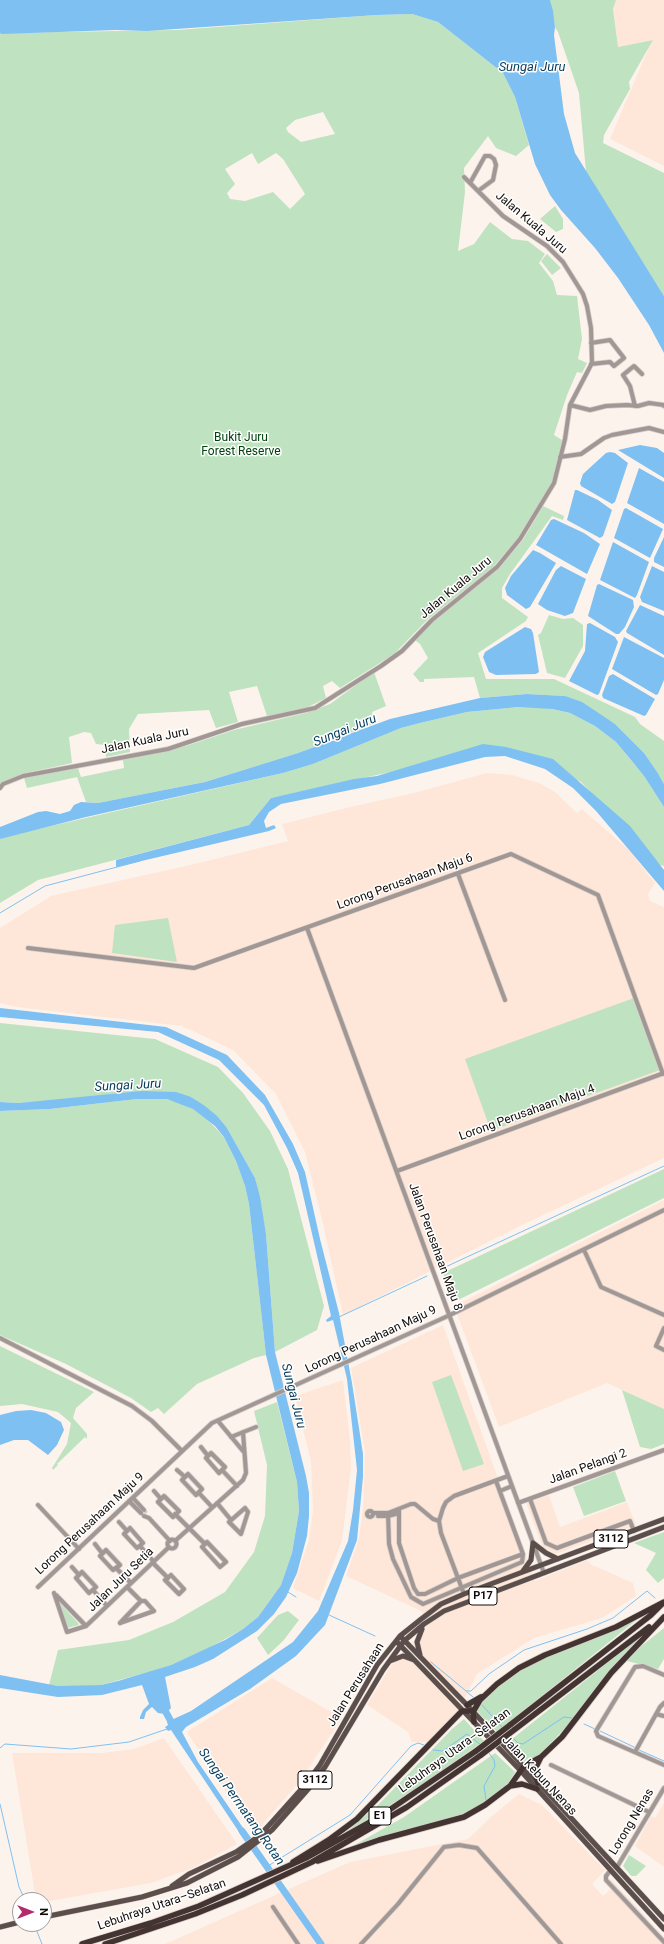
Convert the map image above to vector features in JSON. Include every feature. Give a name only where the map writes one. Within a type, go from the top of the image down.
[{"type":"highway","points":[[467,1705],[485,1695],[519,1668],[545,1654],[616,1627],[664,1602]]},
{"type":"highway","name":"Lebuhraya Utara–Selatan","points":[[512,1728],[651,1615],[664,1602]]},
{"type":"highway","points":[[312,1862],[330,1858],[379,1840],[464,1817],[485,1805],[510,1786],[522,1768],[541,1757],[562,1737],[611,1673],[664,1616]]},
{"type":"highway","name":"Lebuhraya Utara–Selatan","points":[[105,1944],[178,1921],[272,1881],[312,1862],[407,1807],[664,1616]]},
{"type":"highway","points":[[474,1722],[472,1711],[485,1695]]},
{"type":"highway","points":[[285,1868],[357,1819],[454,1722],[461,1709],[472,1711]]},
{"type":"highway","name":"Lebuhraya Utara–Selatan","points":[[82,1944],[144,1926],[199,1906],[285,1868],[379,1817],[478,1753]]},
{"type":"highway","points":[[510,1786],[522,1784],[538,1786],[534,1771],[541,1757]]},
{"type":"main road","name":"Jalan Perusahaan","points":[[260,1837],[292,1800],[320,1764],[374,1671],[398,1638],[441,1604],[664,1519]]},
{"type":"main road","name":"Jalan Perusahaan","points":[[52,1915],[142,1897],[172,1887],[178,1880],[248,1847],[290,1810],[325,1767],[388,1662],[402,1643],[424,1624],[444,1611],[664,1527]]},
{"type":"main road","points":[[533,1543],[546,1553],[558,1559]]},
{"type":"main road","points":[[521,1573],[531,1560],[533,1543]]},
{"type":"main road","points":[[388,1662],[403,1656],[419,1660],[417,1642],[419,1633],[424,1624]]},
{"type":"main road","name":"Jalan Kebun Nenas","points":[[398,1638],[467,1705],[610,1871],[664,1929]]},
{"type":"main road","name":"Jalan Kebun Nenas","points":[[419,1660],[461,1709],[522,1768]]},
{"type":"main road","name":"Jalan Kebun Nenas","points":[[538,1786],[617,1867],[664,1919]]},
{"type":"main road","points":[[0,1927],[12,1924]]},
{"type":"street","points":[[470,183],[485,156],[490,156],[494,159],[496,165],[494,180],[478,191]]},
{"type":"street","name":"Jalan Kuala Juru","points":[[0,788],[3,784],[23,776],[168,749],[242,724],[303,712],[322,704],[402,651],[432,620],[498,567],[520,538],[554,483],[565,439],[570,405],[578,386],[592,364],[591,343],[587,306],[583,294],[568,268],[546,246],[504,216],[464,177]]},
{"type":"street","points":[[591,343],[608,340],[612,341],[624,358],[614,366],[610,362],[592,364]]},
{"type":"street","points":[[635,406],[630,386],[623,375],[634,366],[642,374]]},
{"type":"street","points":[[570,405],[590,410],[606,406],[635,406],[648,403],[664,406]]},
{"type":"street","points":[[560,457],[581,454],[604,438],[612,435],[648,428],[664,432]]},
{"type":"street","name":"Lorong Perusahaan Maju 6","points":[[28,948],[194,968],[511,854],[598,895],[664,1073]]},
{"type":"street","points":[[458,874],[505,1000]]},
{"type":"street","name":"Jalan Perusahaan Maju 8","points":[[308,928],[544,1573]]},
{"type":"street","name":"Lorong Perusahaan Maju 4","points":[[397,1171],[664,1073]]},
{"type":"street","name":"Lorong Perusahaan Maju 9","points":[[38,1587],[212,1423],[450,1315],[664,1210]]},
{"type":"street","points":[[584,1250],[601,1287],[664,1315]]},
{"type":"street","points":[[664,1328],[656,1346],[664,1350]]},
{"type":"street","points":[[0,1338],[132,1406],[152,1421],[182,1451]]},
{"type":"street","points":[[218,1421],[244,1451]]},
{"type":"street","points":[[231,1437],[256,1427]]},
{"type":"street","points":[[243,1432],[244,1451]]},
{"type":"street","points":[[201,1447],[208,1456],[206,1458],[219,1473],[225,1467],[212,1453],[208,1456]]},
{"type":"street","name":"Jalan Pelangi 2","points":[[518,1503],[664,1450]]},
{"type":"street","name":"Jalan Juru Setia","points":[[169,1547],[176,1547],[175,1541],[243,1480],[246,1473],[244,1451]]},
{"type":"street","points":[[177,1470],[185,1477]]},
{"type":"street","points":[[222,1470],[237,1486]]},
{"type":"street","points":[[188,1474],[202,1489],[199,1493],[196,1495],[182,1480],[188,1474]]},
{"type":"street","points":[[464,1594],[441,1533],[439,1521],[443,1508],[450,1499],[508,1476]]},
{"type":"street","points":[[388,1515],[388,1544],[400,1576],[410,1597],[423,1604],[522,1562],[523,1554],[496,1481]]},
{"type":"street","points":[[500,1491],[512,1486]]},
{"type":"street","points":[[154,1491],[161,1499]]},
{"type":"street","points":[[199,1493],[212,1507]]},
{"type":"street","points":[[164,1496],[179,1511],[172,1517],[158,1502],[161,1499],[164,1496]]},
{"type":"street","points":[[530,1499],[546,1543],[557,1548],[630,1521],[634,1531]]},
{"type":"street","points":[[131,1500],[170,1541],[175,1541]]},
{"type":"street","points":[[217,1503],[231,1520],[229,1522],[241,1534],[248,1512],[246,1508],[231,1520]]},
{"type":"street","points":[[373,1514],[388,1515],[399,1511],[408,1505],[415,1504],[433,1519],[439,1521]]},
{"type":"street","points":[[38,1505],[80,1549]]},
{"type":"street","points":[[399,1511],[399,1543],[408,1573],[418,1594],[425,1594],[458,1578],[523,1554]]},
{"type":"street","points":[[176,1514],[205,1544],[207,1542],[226,1562],[220,1567],[202,1548],[205,1544]]},
{"type":"street","points":[[119,1522],[127,1531]]},
{"type":"street","points":[[130,1528],[143,1543],[140,1546],[137,1548],[124,1534],[130,1528]]},
{"type":"street","name":"Jalan Juru Setia","points":[[86,1626],[169,1547],[168,1543],[170,1541]]},
{"type":"street","points":[[95,1544],[102,1553],[100,1556],[113,1570],[120,1565],[106,1550],[102,1553]]},
{"type":"street","points":[[140,1546],[168,1578]]},
{"type":"street","points":[[72,1567],[79,1575]]},
{"type":"street","points":[[116,1568],[131,1583]]},
{"type":"street","points":[[82,1572],[96,1587],[93,1590],[89,1593],[76,1578],[82,1572]]},
{"type":"street","points":[[400,1576],[408,1573]]},
{"type":"street","points":[[171,1575],[184,1589],[178,1594],[165,1580],[168,1578],[171,1575]]},
{"type":"street","points":[[127,1587],[141,1601],[145,1601],[154,1611],[120,1623],[141,1601]]},
{"type":"street","points":[[93,1590],[107,1606]]},
{"type":"street","points":[[54,1593],[81,1620],[86,1626],[67,1632],[54,1593]]},
{"type":"street","points":[[664,1675],[643,1666],[635,1667],[596,1731],[598,1736],[636,1750],[664,1765]]},
{"type":"street","points":[[636,1750],[656,1714],[664,1703]]},
{"type":"street","points":[[656,1714],[664,1716]]},
{"type":"street","points":[[551,1765],[649,1812]]},
{"type":"street","name":"Lorong Nenas","points":[[617,1867],[649,1812],[662,1796],[664,1788]]},
{"type":"street","points":[[361,1944],[398,1904],[444,1847],[459,1845],[477,1848],[561,1944]]},
{"type":"street","points":[[610,1871],[605,1878],[664,1942]]},
{"type":"street","points":[[273,1907],[298,1944]]},
{"type":"shaded area","points":[[616,0],[664,0],[664,166],[610,139],[652,40],[618,47],[613,9]]},
{"type":"shaded area","points":[[487,773],[512,775],[539,783],[555,792],[577,813],[582,809],[629,850],[655,883],[648,894],[650,901],[664,907],[664,1158],[522,1225],[343,1315],[305,1152],[276,1094],[233,1050],[182,1026],[16,1007],[0,1003],[0,928],[51,896],[186,866],[288,841],[282,824],[414,793]]},
{"type":"shaded area","points":[[664,1200],[664,1409],[607,1383],[499,1427],[454,1306]]},
{"type":"shaded area","points":[[443,1325],[535,1581],[587,1560],[593,1566],[633,1583],[636,1596],[602,1618],[534,1638],[477,1674],[460,1708],[430,1742],[412,1742],[408,1732],[367,1705],[390,1667],[430,1623],[421,1611],[346,1576],[359,1538],[363,1508],[365,1453],[351,1368]]},
{"type":"shaded area","points":[[343,1380],[350,1440],[351,1468],[342,1541],[319,1601],[293,1588],[309,1540],[313,1511],[311,1462],[295,1396]]},
{"type":"shaded area","points":[[549,1495],[560,1527],[627,1502],[636,1525],[556,1554],[543,1548],[526,1503]]},
{"type":"shaded area","points":[[272,1678],[342,1718],[300,1781],[254,1834],[187,1732]]},
{"type":"shaded area","points":[[164,1738],[237,1844],[193,1868],[151,1883],[52,1901],[52,1892],[35,1892],[12,1753],[102,1753],[134,1749]]},
{"type":"shaded area","points":[[519,1794],[542,1805],[605,1870],[592,1884],[603,1896],[611,1889],[607,1883],[611,1879],[664,1937],[664,1944],[165,1944],[350,1862],[468,1839],[492,1816]]},
{"type":"shaded area","points":[[664,1803],[664,1867],[635,1846],[651,1816],[655,1818]]},
{"type":"green space","points":[[550,0],[616,0],[613,9],[618,47],[653,40],[629,82],[630,89],[604,135],[603,143],[664,173],[664,296],[586,172],[579,93],[555,27]]},
{"type":"green space","name":"Bukit Juru Forest Reserve","points":[[412,14],[438,22],[503,73],[515,97],[529,145],[516,156],[496,148],[488,136],[464,168],[465,192],[458,251],[474,244],[490,222],[512,239],[528,241],[545,254],[539,263],[553,281],[557,295],[577,296],[582,339],[578,359],[587,363],[582,373],[577,372],[567,395],[554,435],[562,440],[552,483],[517,539],[493,567],[428,619],[394,654],[340,688],[332,681],[323,686],[326,698],[302,710],[267,716],[257,686],[229,692],[238,722],[216,728],[209,710],[138,714],[129,729],[130,752],[106,757],[105,745],[96,744],[91,733],[84,732],[69,737],[72,763],[22,774],[0,785],[0,33],[177,30],[377,15]],"holes":[[[323,112],[335,134],[301,142],[288,132],[286,128],[295,120]],[[252,153],[258,164],[276,153],[283,159],[305,194],[290,209],[273,192],[245,201],[230,199],[227,193],[235,184],[225,169]]]},
{"type":"green space","points":[[555,206],[563,219],[563,229],[556,232],[540,219]]},
{"type":"green space","points":[[547,254],[561,268],[552,275],[541,261]]},
{"type":"green space","points":[[543,506],[564,516],[563,520],[552,516],[510,574],[502,588],[502,598],[528,617],[526,621],[478,653],[486,679],[554,679],[635,717],[640,724],[664,741],[664,784],[644,753],[615,724],[565,696],[527,694],[480,698],[474,677],[424,679],[424,682],[420,682],[413,674],[428,658],[420,644],[415,640],[434,621],[499,568],[523,540]]},
{"type":"green space","points":[[549,615],[563,619],[573,618],[583,625],[583,646],[565,678],[547,673],[538,635],[541,633]]},
{"type":"green space","points":[[374,672],[386,706],[372,712],[374,724],[298,753],[205,782],[98,803],[86,802],[77,777],[27,788],[24,778],[78,768],[81,777],[124,768],[123,760],[189,745],[234,730],[306,713],[330,704]]},
{"type":"green space","points":[[519,707],[542,707],[570,713],[595,726],[616,742],[644,776],[664,807],[664,866],[660,865],[581,782],[506,747],[271,798],[249,825],[38,880],[0,903],[0,839],[7,836],[283,773],[313,764],[401,728],[420,723],[467,712]]},
{"type":"green space","points":[[168,918],[177,962],[112,953],[115,925]]},
{"type":"green space","points":[[634,998],[660,1070],[491,1131],[465,1059]]},
{"type":"green space","points":[[0,1023],[155,1039],[218,1067],[243,1093],[270,1131],[288,1169],[324,1306],[317,1330],[275,1352],[266,1234],[255,1178],[227,1128],[191,1097],[19,1103],[0,1102]]},
{"type":"green space","points":[[137,1099],[167,1099],[179,1102],[193,1109],[208,1120],[224,1137],[236,1161],[245,1186],[249,1204],[266,1355],[254,1358],[197,1384],[164,1414],[158,1408],[151,1412],[131,1398],[66,1364],[0,1335],[0,1111],[50,1109]]},
{"type":"green space","points":[[664,1169],[664,1198],[456,1301],[452,1300],[443,1273]]},
{"type":"green space","points":[[0,1346],[94,1392],[76,1408],[73,1418],[87,1434],[87,1439],[85,1437],[57,1464],[58,1465],[53,1470],[52,1468],[67,1444],[71,1423],[58,1412],[22,1404],[0,1406]]},
{"type":"green space","points":[[451,1375],[484,1464],[463,1471],[432,1382]]},
{"type":"green space","points":[[622,1390],[664,1409],[664,1444],[651,1449],[640,1447]]},
{"type":"green space","points":[[277,1402],[297,1482],[299,1511],[292,1553],[281,1585],[258,1617],[243,1629],[209,1648],[171,1665],[101,1685],[69,1687],[49,1685],[58,1650],[129,1640],[173,1622],[225,1592],[254,1552],[265,1516],[267,1465],[254,1411]]},
{"type":"green space","points":[[615,1471],[626,1501],[584,1516],[573,1487]]},
{"type":"green space","points":[[664,1532],[664,1578],[658,1583],[646,1570],[656,1553],[634,1543]]},
{"type":"green space","points":[[59,1602],[78,1623],[79,1625],[67,1628]]},
{"type":"green space","points":[[288,1611],[299,1620],[283,1641],[268,1655],[257,1638],[278,1615]]},
{"type":"green space","points":[[639,1618],[497,1732],[476,1710],[480,1703],[513,1674],[530,1664],[556,1652],[611,1632]]},
{"type":"green space","points":[[664,1628],[664,1659],[658,1669],[627,1661],[639,1648]]},
{"type":"green space","points":[[645,1633],[613,1667],[567,1726],[537,1757],[524,1762],[507,1743]]},
{"type":"green space","points":[[464,1719],[484,1741],[420,1786],[337,1839],[377,1806],[452,1729]]},
{"type":"green space","points":[[495,1753],[515,1772],[507,1785],[476,1809],[460,1817],[344,1851],[404,1817]]},
{"type":"green space","points":[[629,1855],[646,1866],[636,1876],[631,1876],[623,1866]]},
{"type":"water","points":[[0,0],[550,0],[555,27],[554,35],[564,114],[575,153],[664,296],[664,353],[649,325],[618,278],[595,248],[561,210],[550,195],[535,164],[515,97],[503,73],[438,22],[412,14],[377,15],[147,31],[116,30],[2,34],[0,33]]},
{"type":"water","points":[[640,445],[657,448],[664,453],[664,478],[618,450]]},
{"type":"water","points":[[606,453],[615,453],[628,463],[615,502],[612,504],[581,486],[580,483],[583,474]]},
{"type":"water","points":[[639,468],[664,482],[664,524],[627,503]]},
{"type":"water","points":[[575,490],[598,500],[612,510],[603,536],[600,538],[567,520]]},
{"type":"water","points":[[626,508],[663,529],[650,558],[614,538],[624,509]]},
{"type":"water","points":[[554,519],[584,533],[600,544],[587,574],[536,545],[551,520]]},
{"type":"water","points":[[664,537],[664,567],[654,562],[654,558]]},
{"type":"water","points":[[613,542],[649,562],[635,598],[600,580]]},
{"type":"water","points":[[533,550],[556,563],[530,607],[526,609],[507,595],[505,588],[511,576]]},
{"type":"water","points":[[561,566],[586,579],[573,613],[565,616],[547,610],[538,604],[556,570]]},
{"type":"water","points":[[652,566],[664,572],[664,611],[642,602],[640,597]]},
{"type":"water","points":[[599,584],[633,600],[634,607],[625,627],[619,634],[616,634],[588,616],[597,585]]},
{"type":"water","points":[[640,605],[664,616],[664,655],[626,631]]},
{"type":"water","points":[[590,623],[615,637],[618,642],[599,694],[597,695],[569,681],[585,651],[587,624]]},
{"type":"water","points":[[525,627],[531,629],[533,633],[539,672],[536,674],[496,675],[489,672],[483,657],[485,652]]},
{"type":"water","points":[[624,637],[664,658],[664,680],[658,694],[656,695],[612,669]]},
{"type":"water","points":[[613,674],[655,699],[646,715],[644,716],[603,698],[602,695],[609,676]]},
{"type":"water","name":"Sungai Juru","points":[[527,694],[565,696],[582,702],[615,724],[644,753],[657,772],[664,784],[664,807],[644,776],[616,742],[595,726],[570,713],[552,709],[519,707],[467,712],[420,723],[401,728],[313,764],[283,773],[86,817],[0,839],[0,827],[38,812],[46,811],[60,814],[70,811],[74,805],[81,802],[98,803],[205,782],[298,753],[390,719],[480,698]]},
{"type":"water","points":[[483,744],[506,747],[553,759],[630,826],[664,870],[664,891],[596,811],[573,788],[545,769],[505,756],[485,757],[380,784],[281,804],[269,812],[264,821],[266,828],[274,825],[276,828],[269,831],[116,867],[116,860],[249,825],[271,798],[354,779],[377,776]]},
{"type":"water","points":[[0,1008],[166,1027],[227,1055],[265,1095],[293,1144],[305,1172],[339,1313],[363,1454],[363,1477],[357,1540],[325,1625],[296,1656],[250,1689],[186,1727],[182,1732],[198,1762],[250,1838],[245,1841],[171,1730],[168,1731],[165,1727],[168,1725],[167,1722],[191,1711],[293,1642],[318,1611],[348,1541],[357,1470],[347,1379],[333,1320],[327,1322],[326,1320],[331,1316],[298,1173],[287,1148],[264,1105],[219,1060],[158,1032],[0,1017]]},
{"type":"water","name":"Sungai Juru","points":[[141,1091],[176,1092],[191,1097],[205,1106],[217,1116],[227,1128],[255,1178],[260,1197],[266,1234],[275,1352],[309,1493],[307,1536],[297,1573],[286,1597],[274,1614],[257,1631],[213,1659],[165,1677],[171,1708],[165,1714],[158,1713],[152,1707],[146,1712],[144,1719],[140,1719],[140,1717],[143,1710],[149,1704],[142,1685],[102,1695],[58,1697],[0,1688],[0,1675],[58,1686],[101,1685],[171,1665],[225,1640],[243,1629],[258,1617],[281,1585],[292,1553],[299,1511],[297,1482],[266,1355],[249,1204],[245,1186],[236,1161],[224,1137],[215,1126],[193,1109],[167,1099],[137,1099],[50,1109],[0,1111],[0,1102],[19,1103]]},
{"type":"water","points":[[31,1410],[46,1413],[61,1422],[64,1430],[57,1445],[48,1455],[28,1440],[14,1440],[0,1445],[0,1415],[16,1411]]},
{"type":"waterway","points":[[0,913],[45,886],[140,861]]},
{"type":"waterway","points":[[441,1269],[664,1166]]},
{"type":"waterway","points":[[339,1317],[427,1276]]},
{"type":"waterway","points":[[431,1662],[466,1691],[471,1691],[489,1674],[524,1650],[587,1629],[613,1618],[647,1591],[655,1598]]},
{"type":"waterway","points":[[288,1592],[296,1597]]},
{"type":"waterway","points":[[329,1615],[375,1636]]},
{"type":"waterway","points":[[467,1692],[473,1697]]},
{"type":"waterway","name":"Sungai Permatang Rotan","points":[[162,1705],[174,1727]]},
{"type":"waterway","points":[[482,1705],[502,1727]]},
{"type":"waterway","points":[[510,1735],[518,1743],[523,1744],[564,1717],[572,1718]]},
{"type":"waterway","points":[[584,1724],[595,1729]]},
{"type":"waterway","points":[[0,1748],[5,1744],[71,1749],[129,1742],[167,1729]]},
{"type":"waterway","points":[[600,1731],[636,1748]]},
{"type":"waterway","points":[[433,1750],[443,1751],[467,1734],[481,1745]]},
{"type":"waterway","points":[[268,1866],[350,1815],[411,1746],[418,1743],[424,1745]]},
{"type":"waterway","points":[[639,1750],[664,1761]]},
{"type":"waterway","points":[[486,1800],[484,1786],[495,1766],[494,1760],[489,1753]]},
{"type":"waterway","points":[[0,1804],[21,1892]]},
{"type":"waterway","name":"Sungai Permatang Rotan","points":[[242,1831],[321,1944]]},
{"type":"waterway","points":[[37,1932],[42,1944]]},
{"type":"tunnel","points":[[144,1510],[147,1514]]}]
